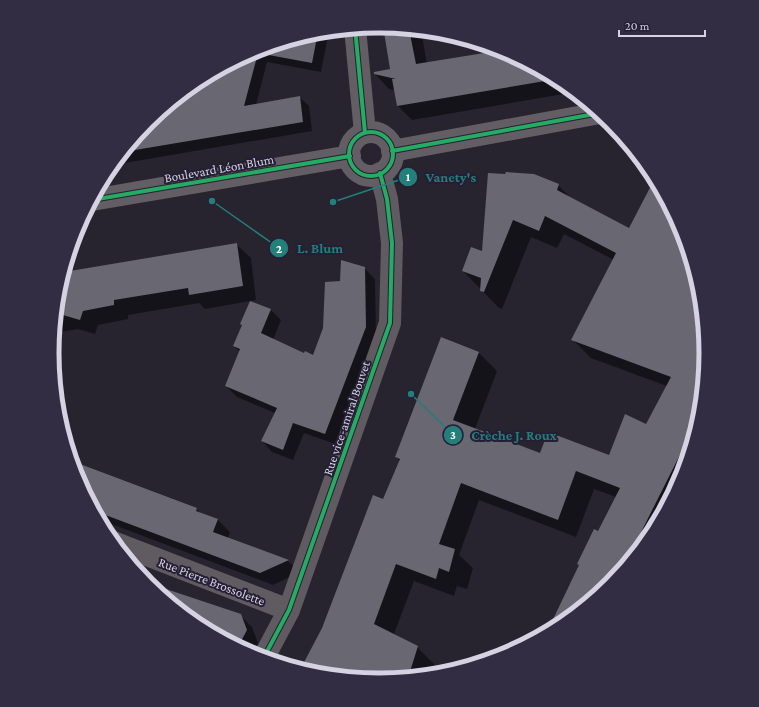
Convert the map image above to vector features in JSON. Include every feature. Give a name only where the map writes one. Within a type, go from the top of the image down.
[{"type":"main road","points":[[356,34],[365,133]]},
{"type":"main road","points":[[392,150],[592,114]]},
{"type":"main road","points":[[372,132],[386,137],[392,150],[393,155],[390,164],[380,173],[371,175],[362,173],[355,168],[350,160],[350,148],[353,142],[358,136],[365,133],[372,132]]},
{"type":"main road","name":"Boulevard Léon Blum","points":[[99,199],[350,156]]},
{"type":"street","name":"Rue vice-amiral Bouvet","points":[[266,653],[289,610],[390,323],[392,243],[387,199],[380,173]]},
{"type":"street","name":"Rue Pierre Brossolette","points":[[123,546],[289,610]]},
{"type":"building","points":[[384,33],[410,35],[416,64],[484,53],[483,50],[521,66],[548,81],[397,106],[392,79],[396,79],[374,74],[374,72],[390,69]]},
{"type":"building","points":[[317,39],[312,63],[265,54]]},
{"type":"building","points":[[257,57],[244,106],[300,96],[303,122],[131,151],[153,127],[184,99],[219,76]]},
{"type":"building","points":[[506,172],[534,174],[559,184],[557,190],[629,228],[652,184],[676,231],[683,250],[694,291],[700,354],[697,395],[688,438],[631,553],[591,594],[575,608],[551,625],[579,565],[577,564],[594,529],[598,531],[620,488],[576,471],[558,520],[461,483],[439,544],[455,549],[449,572],[439,568],[436,579],[396,564],[374,624],[418,646],[410,672],[380,674],[359,673],[317,668],[303,664],[322,628],[373,495],[383,499],[400,459],[395,457],[441,337],[479,352],[453,420],[540,453],[548,432],[609,455],[625,414],[646,424],[671,377],[571,340],[616,253],[545,216],[539,231],[513,220],[484,292],[480,291],[481,278],[462,271],[471,247],[482,251],[488,173],[505,174]]},
{"type":"building","points":[[237,243],[243,286],[189,295],[188,288],[114,300],[114,305],[83,311],[80,320],[62,315],[70,271]]},
{"type":"building","points":[[341,260],[365,267],[366,327],[325,434],[293,423],[283,450],[261,441],[277,408],[225,386],[240,349],[233,346],[242,325],[240,324],[250,301],[271,309],[261,333],[304,353],[305,351],[313,355],[323,328],[325,282],[340,281]]},
{"type":"building","points":[[78,463],[197,508],[196,511],[218,519],[213,532],[289,560],[260,573],[102,514]]},
{"type":"building","points":[[161,587],[241,614],[247,630],[241,642],[238,641],[201,620],[184,608]]},
{"type":"cycle path","points":[[356,34],[365,133]]},
{"type":"cycle path","points":[[392,151],[592,114]]},
{"type":"cycle path","points":[[371,132],[383,136],[389,142],[393,154],[389,166],[383,172],[371,176],[359,172],[353,166],[349,154],[353,142],[359,136],[371,132]]},
{"type":"cycle path","points":[[99,199],[350,156]]},
{"type":"cycle path","points":[[266,653],[289,610],[390,323],[392,243],[387,199],[380,173]]},
{"type":"place","name":"L. Blum","points":[[212,201]]},
{"type":"place","name":"Vanety's","points":[[333,202]]},
{"type":"place","name":"Crèche J. Roux","points":[[411,394]]}]
